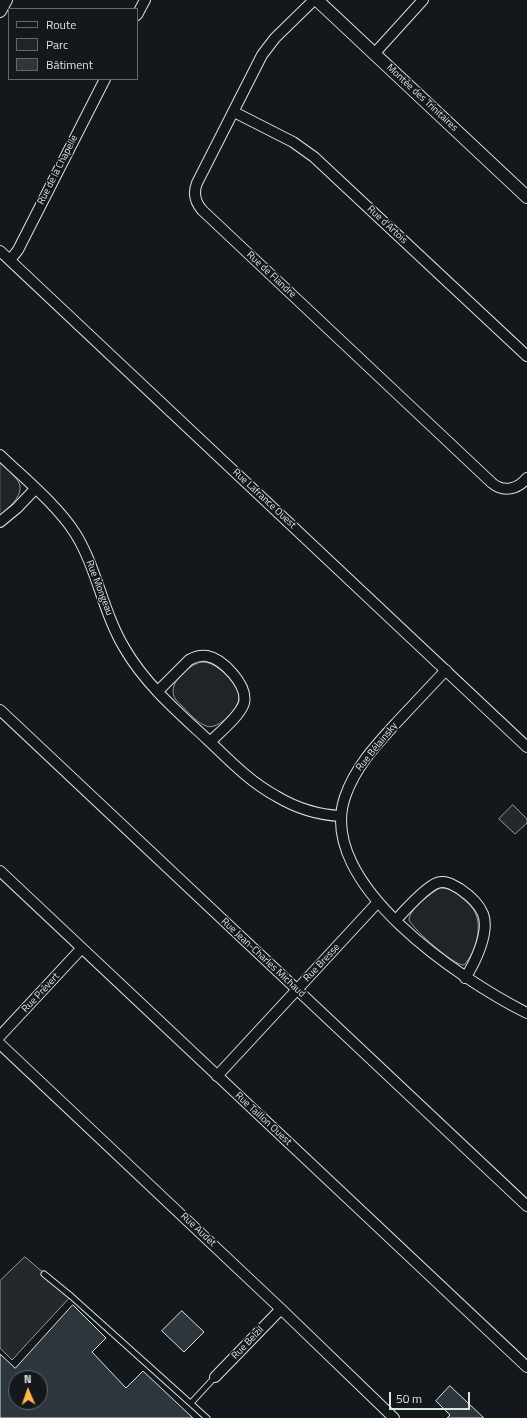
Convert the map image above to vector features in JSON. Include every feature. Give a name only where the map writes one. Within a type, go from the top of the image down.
[{"type":"street","points":[[0,11],[6,0]]},
{"type":"street","points":[[138,13],[145,0]]},
{"type":"street","name":"Montée des Trinitaires","points":[[315,0],[527,197]]},
{"type":"street","name":"Rue de Flandre","points":[[315,0],[280,33],[266,49],[196,186],[195,197],[200,207],[492,483],[502,488],[509,489],[519,486],[527,478]]},
{"type":"street","points":[[374,54],[423,0]]},
{"type":"street","name":"Rue de la Chapelle","points":[[10,260],[18,250],[104,80]]},
{"type":"street","name":"Rue d'Artois","points":[[234,112],[293,142],[314,157],[527,356]]},
{"type":"street","name":"Rue Lafrance Ouest","points":[[0,251],[527,747]]},
{"type":"street","name":"Rue Mongeau","points":[[0,455],[66,521],[75,534],[86,555],[119,639],[134,663],[158,691],[210,742],[261,787],[300,808],[329,816],[341,816]]},
{"type":"street","points":[[0,522],[17,508],[35,489]]},
{"type":"street","points":[[158,691],[189,660],[195,657],[202,656],[212,658],[230,671],[240,683],[245,697],[238,713],[210,742]]},
{"type":"street","name":"Rue Bélainsky","points":[[446,670],[384,737],[362,764],[350,784],[345,796],[341,816],[344,840],[350,860],[362,882],[378,902],[396,920],[432,952],[465,978],[527,1013]]},
{"type":"street","name":"Rue Jean-Charles Michaud","points":[[0,710],[527,1206]]},
{"type":"street","name":"Rue Taillon Ouest","points":[[0,871],[81,949],[527,1367]]},
{"type":"street","points":[[396,920],[420,896],[437,883],[447,882],[462,890],[479,906],[483,913],[485,924],[479,950],[472,968],[465,978]]},
{"type":"street","name":"Rue Bresse","points":[[217,1076],[378,902]]},
{"type":"street","name":"Rue Prévert","points":[[0,1036],[81,949]]},
{"type":"street","name":"Rue Audet","points":[[0,1044],[281,1308],[394,1418]]},
{"type":"street","name":"Rue Belzil","points":[[215,1377],[281,1308]]},
{"type":"lane","points":[[44,1274],[71,1296],[207,1418]]},
{"type":"lane","points":[[190,1402],[215,1377]]},
{"type":"green space","points":[[0,463],[18,481],[20,491],[8,509],[0,515]]},
{"type":"green space","points":[[201,662],[212,664],[231,679],[239,696],[236,706],[232,712],[222,722],[211,727],[202,724],[194,718],[176,700],[173,694],[175,682],[179,677],[195,664]]},
{"type":"green space","points":[[440,888],[450,890],[465,900],[476,915],[478,922],[477,938],[472,953],[464,965],[452,960],[435,947],[412,925],[409,920],[416,906]]},
{"type":"shaded area","points":[[513,805],[527,819],[527,823],[515,834],[499,819]]},
{"type":"shaded area","points":[[25,1257],[71,1296],[12,1360],[0,1348],[0,1281]]},
{"type":"building","points":[[73,1305],[106,1338],[92,1352],[126,1388],[143,1371],[193,1418],[0,1418],[0,1354],[15,1368]]},
{"type":"building","points":[[182,1311],[204,1332],[184,1352],[162,1331]]},
{"type":"building","points":[[450,1386],[484,1418],[447,1418],[450,1415],[436,1401]]}]
